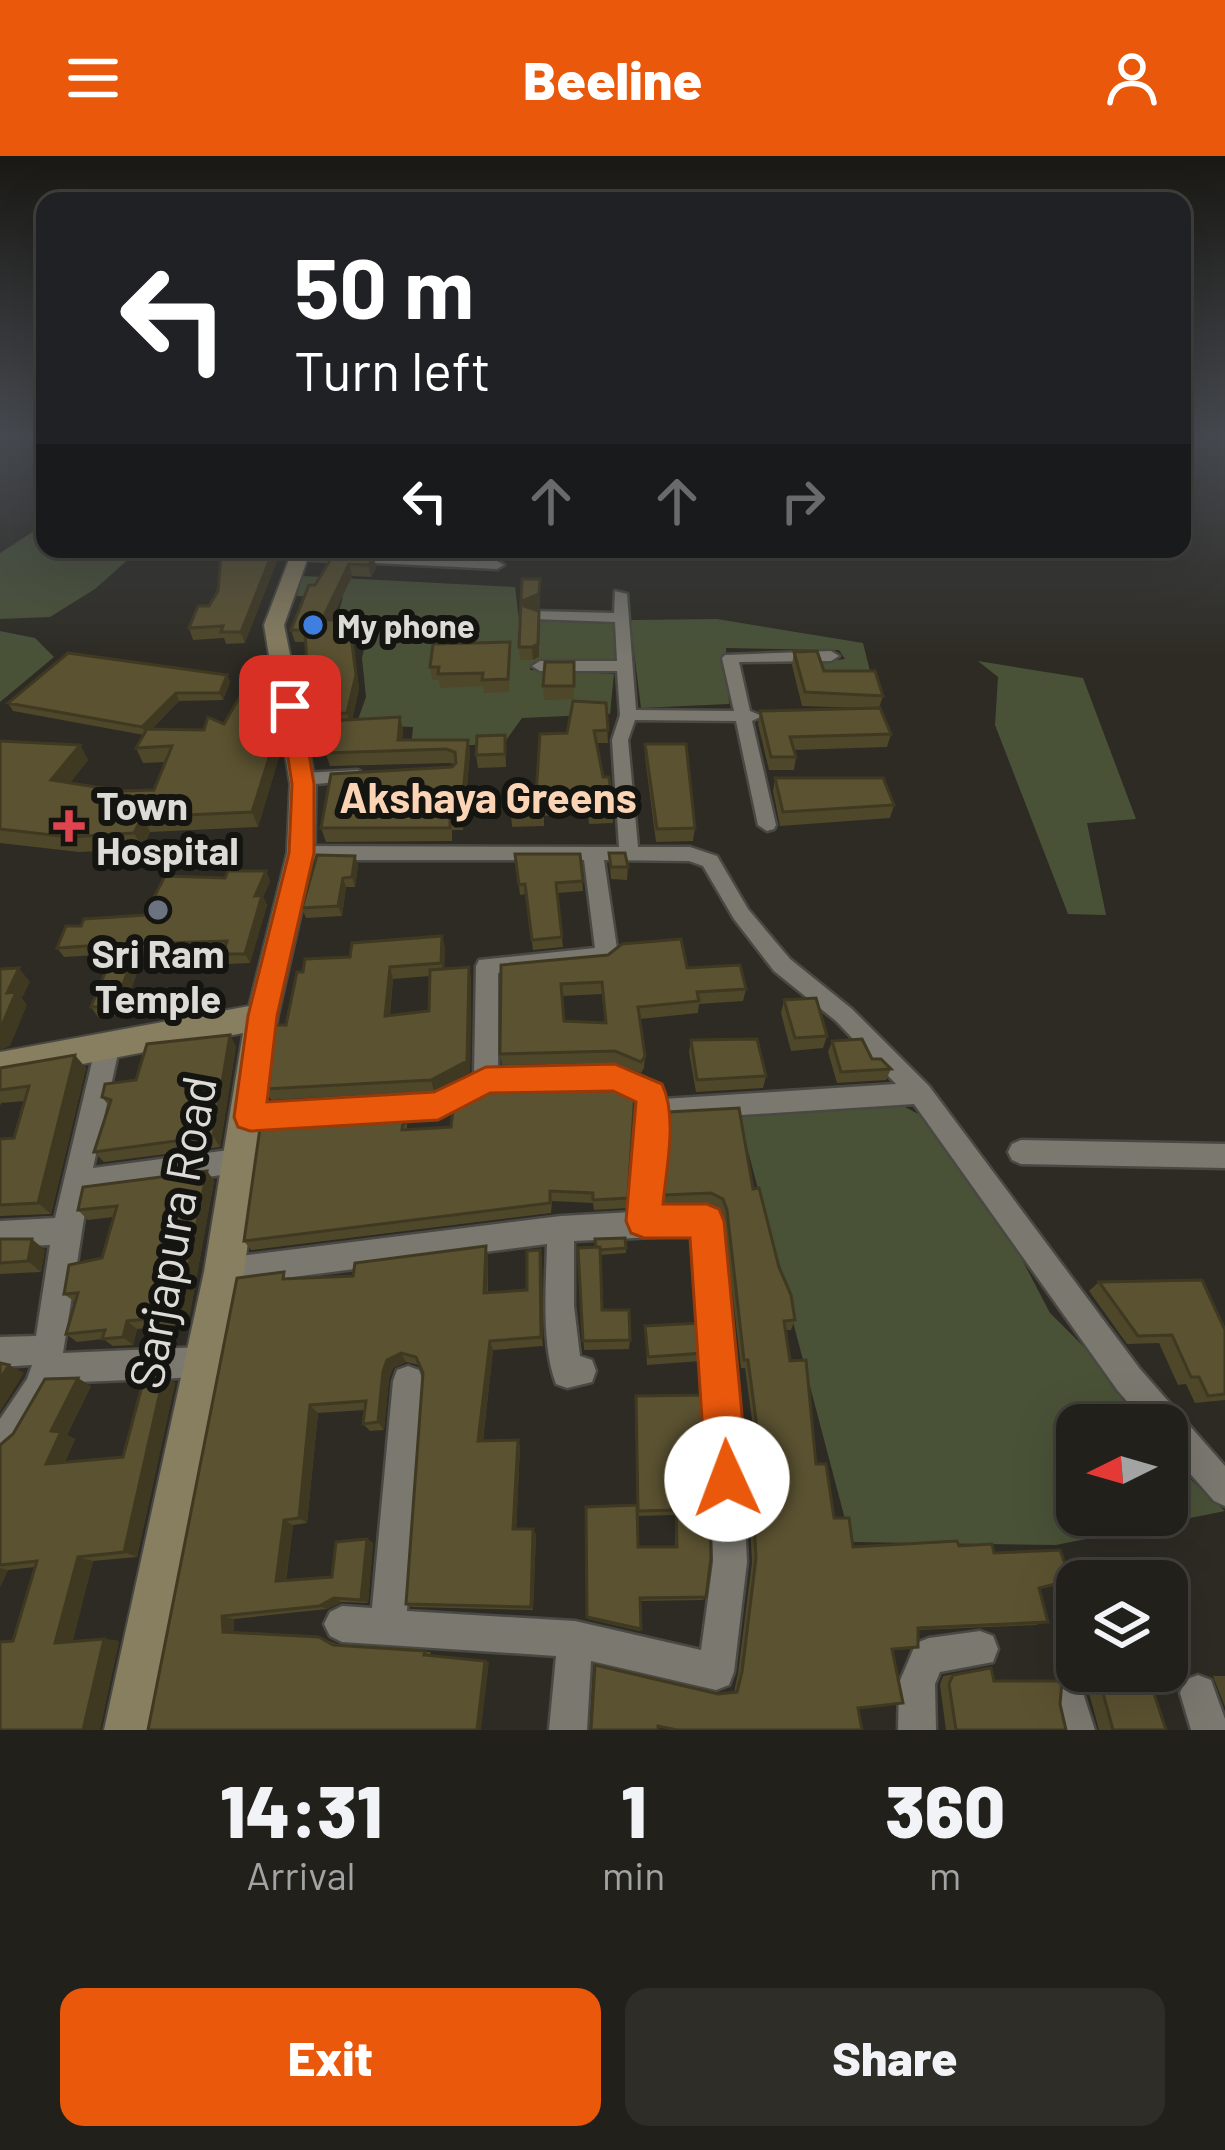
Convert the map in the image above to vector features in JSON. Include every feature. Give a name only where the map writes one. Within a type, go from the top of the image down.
[{"type":"main road","points":[[262,1016],[301,853],[302,779],[274,625],[299,558]]},
{"type":"main road","name":"Sarjapura Road","points":[[0,1066],[262,1016],[224,1272],[202,1362],[131,1730]]},
{"type":"street","points":[[382,558],[496,565]]},
{"type":"street","points":[[620,594],[628,716],[620,740],[629,854]]},
{"type":"street","points":[[534,615],[623,617]]},
{"type":"street","points":[[767,826],[730,658],[831,656]]},
{"type":"street","points":[[540,666],[626,666]]},
{"type":"street","points":[[628,716],[765,716]]},
{"type":"street","points":[[302,779],[386,775]]},
{"type":"street","points":[[759,781],[780,781]]},
{"type":"street","points":[[301,853],[690,854],[710,861],[741,914],[782,965],[844,1016],[920,1093],[1130,1380],[1225,1490]]},
{"type":"street","points":[[486,1080],[487,966],[608,955],[593,853]]},
{"type":"street","points":[[0,1447],[39,1388],[107,1049]]},
{"type":"street","points":[[77,1182],[247,1138],[438,1106],[486,1080],[615,1077],[651,1094],[654,1110],[644,1221]]},
{"type":"street","points":[[654,1110],[920,1093]]},
{"type":"street","points":[[1021,1152],[1225,1156]]},
{"type":"street","points":[[224,1272],[561,1228],[707,1221],[724,1396],[730,1562],[716,1672],[575,1639],[342,1624]]},
{"type":"street","points":[[561,1228],[560,1306],[567,1372],[581,1371]]},
{"type":"street","points":[[0,1234],[67,1231]]},
{"type":"street","points":[[0,1352],[46,1359],[202,1362]]},
{"type":"street","points":[[388,1626],[409,1381]]},
{"type":"street","points":[[568,1730],[575,1639]]},
{"type":"street","points":[[917,1730],[917,1683],[928,1656],[980,1649]]},
{"type":"street","points":[[1198,1693],[1210,1730]]},
{"type":"green space","points":[[36,530],[36,558],[130,558],[95,589],[50,617],[0,619],[0,553]]},
{"type":"green space","points":[[302,576],[515,587],[519,620],[615,621],[618,661],[531,664],[530,670],[614,674],[610,714],[522,718],[504,743],[411,749],[413,727],[356,725],[366,697],[362,658],[369,630],[334,630],[343,597],[297,596]]},
{"type":"green space","points":[[717,619],[863,643],[873,683],[827,683],[818,662],[845,659],[839,650],[726,648],[729,704],[641,708],[630,620]]},
{"type":"green space","points":[[0,631],[35,638],[54,657],[0,702]]},
{"type":"green space","points":[[978,661],[1083,678],[1136,819],[1087,823],[1106,915],[1068,914],[995,725],[998,677]]},
{"type":"green space","points":[[903,1106],[922,1116],[1007,1231],[1050,1313],[1101,1364],[1132,1404],[1056,1404],[1056,1536],[1101,1536],[1056,1545],[851,1542],[738,1113]]},
{"type":"green space","points":[[1188,1477],[1189,1478],[1225,1511],[1188,1518]]},
{"type":"building","points":[[221,558],[270,558],[241,632],[221,632],[223,626],[189,628],[198,606],[209,606],[218,591]]},
{"type":"building","points":[[332,558],[373,558],[369,565],[349,564],[322,620],[349,620],[356,675],[347,713],[318,714],[326,681],[308,684],[305,630],[291,630],[309,585],[315,585]]},
{"type":"building","points":[[522,579],[540,579],[539,594],[522,601],[539,611],[538,644],[532,647],[519,647]]},
{"type":"building","points":[[510,642],[508,679],[482,680],[483,673],[438,674],[439,667],[430,667],[433,644]]},
{"type":"building","points":[[817,651],[824,671],[875,671],[883,696],[805,692],[794,652]]},
{"type":"building","points":[[68,653],[227,675],[220,693],[176,693],[142,727],[8,703]]},
{"type":"building","points":[[545,662],[574,662],[574,686],[543,686]]},
{"type":"building","points":[[264,694],[256,729],[265,729],[261,742],[274,742],[252,812],[142,817],[134,833],[69,837],[0,829],[0,741],[80,745],[51,780],[121,791],[154,790],[172,746],[136,748],[147,729],[204,730],[208,717],[224,724],[240,696]]},
{"type":"building","points":[[573,701],[606,703],[608,730],[594,731],[603,777],[609,777],[613,811],[589,812],[588,800],[543,804],[543,814],[511,815],[512,794],[536,795],[540,734],[567,733]]},
{"type":"building","points":[[880,708],[891,734],[790,737],[796,757],[771,757],[760,711]]},
{"type":"building","points":[[400,717],[398,740],[468,740],[461,816],[450,817],[450,828],[321,828],[331,774],[452,767],[456,763],[455,752],[446,749],[326,753],[329,742],[322,742],[327,721]]},
{"type":"building","points":[[505,735],[505,754],[476,755],[477,736]]},
{"type":"building","points":[[645,744],[686,744],[695,828],[657,829]]},
{"type":"building","points":[[775,778],[883,778],[894,805],[783,812]]},
{"type":"building","points":[[609,853],[625,853],[628,867],[611,867]]},
{"type":"building","points":[[515,854],[580,854],[583,881],[556,883],[562,937],[532,940],[525,884],[519,885]]},
{"type":"building","points":[[317,855],[355,856],[352,877],[343,878],[338,906],[302,908]]},
{"type":"building","points":[[228,871],[266,871],[255,896],[262,895],[245,954],[223,954],[227,941],[138,944],[115,1006],[91,1007],[117,944],[57,948],[66,926],[81,926],[84,919],[145,915],[165,876],[225,878]]},
{"type":"building","points":[[442,936],[441,963],[390,967],[385,1016],[429,1011],[430,970],[469,967],[467,1061],[431,1080],[265,1089],[274,1025],[286,1025],[297,972],[303,972],[305,959],[350,957],[352,943]]},
{"type":"building","points":[[681,939],[687,968],[740,965],[746,989],[697,992],[699,1001],[638,1007],[645,1056],[641,1062],[615,1051],[500,1054],[501,965],[608,955],[622,944]],"holes":[[[602,982],[606,1023],[564,1021],[561,984]]]},
{"type":"building","points":[[19,968],[7,993],[16,992],[0,1030],[0,969]]},
{"type":"building","points":[[816,998],[827,1036],[795,1038],[784,1000]]},
{"type":"building","points":[[230,1035],[213,1136],[94,1152],[111,1100],[102,1097],[105,1084],[136,1080],[147,1044]]},
{"type":"building","points":[[757,1039],[766,1076],[697,1080],[691,1040]]},
{"type":"building","points":[[862,1039],[872,1059],[881,1059],[891,1069],[841,1072],[832,1041]]},
{"type":"building","points":[[75,1055],[38,1203],[0,1205],[0,1139],[14,1138],[29,1086],[0,1090],[0,1068]]},
{"type":"building","points":[[612,1081],[635,1092],[628,1198],[593,1200],[593,1193],[550,1191],[550,1203],[244,1241],[261,1121],[404,1113],[402,1130],[451,1127],[454,1101],[488,1084]]},
{"type":"building","points":[[739,1108],[753,1189],[759,1188],[791,1295],[795,1320],[784,1321],[790,1361],[806,1360],[816,1464],[826,1464],[834,1518],[849,1518],[853,1547],[957,1541],[959,1546],[992,1544],[994,1553],[1060,1550],[1064,1560],[1056,1560],[1056,1584],[1039,1588],[1048,1622],[918,1628],[918,1647],[892,1649],[903,1703],[858,1708],[862,1730],[677,1730],[658,1726],[658,1730],[591,1730],[595,1665],[718,1694],[737,1692],[742,1672],[756,1558],[749,1435],[758,1435],[748,1360],[744,1360],[727,1210],[723,1199],[711,1193],[664,1195],[669,1112]]},
{"type":"building","points":[[207,1171],[179,1316],[127,1321],[123,1337],[102,1339],[105,1330],[66,1334],[78,1293],[64,1294],[69,1265],[102,1258],[117,1206],[78,1210],[83,1187]]},
{"type":"building","points":[[625,1238],[626,1248],[596,1247],[595,1239]]},
{"type":"building","points":[[0,1239],[32,1239],[28,1261],[0,1263]]},
{"type":"building","points":[[486,1246],[484,1293],[527,1290],[527,1251],[540,1250],[541,1337],[490,1341],[478,1441],[518,1440],[513,1529],[533,1529],[531,1607],[406,1604],[423,1373],[416,1357],[401,1353],[387,1360],[383,1371],[378,1422],[363,1424],[366,1401],[310,1405],[299,1518],[284,1520],[276,1581],[332,1577],[336,1542],[367,1539],[361,1600],[334,1598],[319,1606],[222,1616],[223,1632],[319,1637],[333,1645],[425,1651],[424,1655],[485,1661],[477,1730],[148,1730],[237,1278],[284,1272],[283,1279],[353,1276],[355,1263]]},
{"type":"building","points":[[600,1247],[602,1310],[629,1310],[630,1340],[583,1341],[578,1248]]},
{"type":"building","points":[[1202,1280],[1225,1330],[1225,1394],[1208,1396],[1199,1377],[1191,1377],[1172,1335],[1138,1336],[1099,1282]]},
{"type":"building","points":[[701,1323],[704,1353],[648,1357],[645,1326]]},
{"type":"building","points":[[164,1374],[124,1552],[78,1557],[55,1643],[104,1639],[83,1730],[0,1730],[0,1642],[13,1641],[37,1561],[0,1565],[0,1445],[13,1434],[45,1379],[78,1378],[51,1431],[61,1432],[46,1464],[123,1457],[145,1375]]},
{"type":"building","points":[[707,1395],[711,1558],[706,1597],[640,1598],[641,1629],[587,1617],[586,1507],[637,1505],[638,1547],[677,1547],[676,1510],[638,1511],[636,1396]]},
{"type":"building","points":[[991,1668],[994,1681],[1056,1681],[1066,1730],[956,1730],[949,1684],[953,1675]]},
{"type":"building","points":[[1103,1692],[1154,1692],[1166,1730],[1113,1730]]},
{"type":"place","name":"My phone","points":[[313,625]]},
{"type":"place","name":"Town Hospital","points":[[69,826]]},
{"type":"place","name":"Sri Ram Temple","points":[[158,910]]},
{"type":"district","name":"Akshaya Greens","points":[[488,796]]},
{"type":"route","points":[[290,706],[303,784],[301,853],[262,1016],[250,1117],[438,1106],[486,1080],[615,1077],[651,1094],[652,1147],[644,1221],[707,1221],[727,1479]]}]
